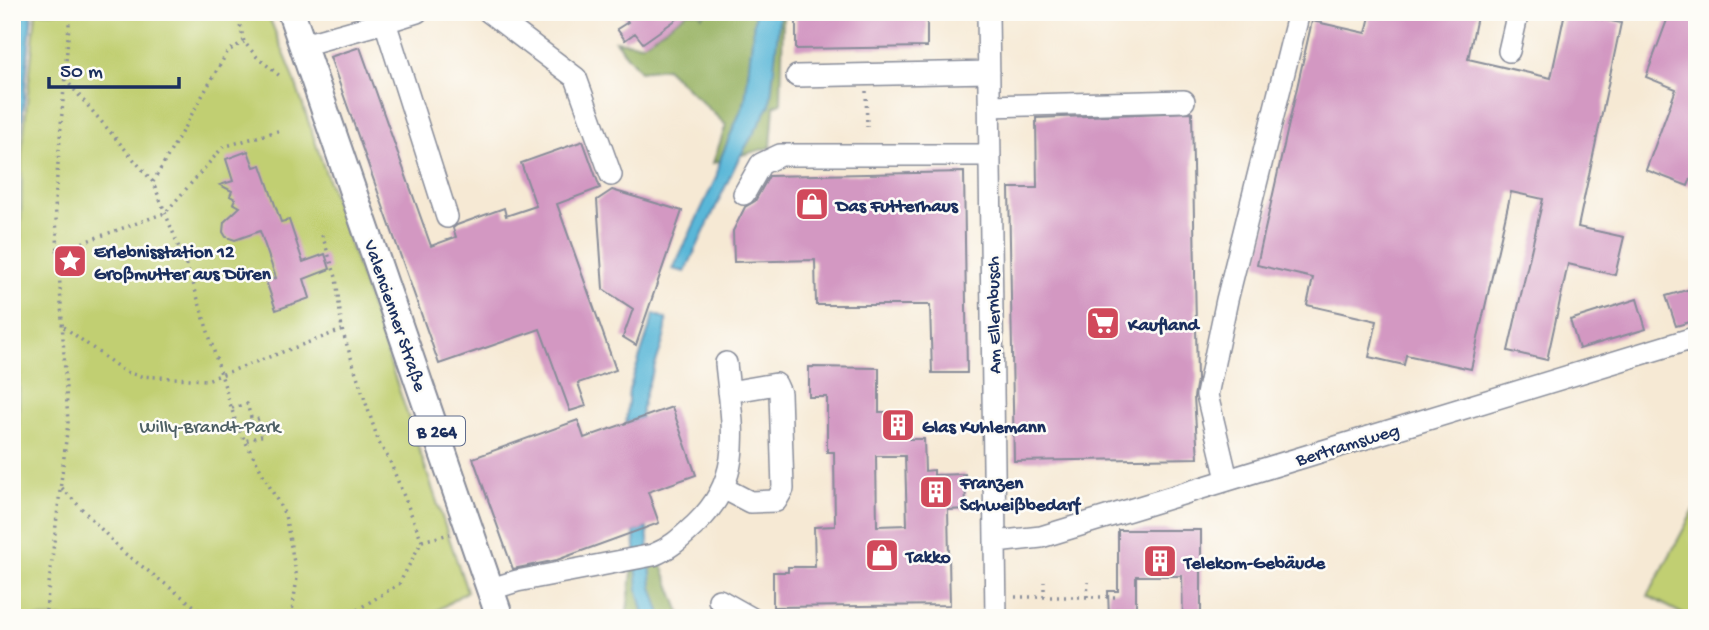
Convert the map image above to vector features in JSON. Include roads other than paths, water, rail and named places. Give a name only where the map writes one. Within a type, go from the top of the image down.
[{"type":"main road","name":"Valencienner Straße","points":[[291,12],[500,618]]},
{"type":"street","points":[[303,45],[417,12]]},
{"type":"street","points":[[489,12],[576,78],[611,175]]},
{"type":"street","name":"Am Ellernbusch","points":[[988,12],[995,607]]},
{"type":"street","points":[[1227,479],[1207,394],[1227,299],[1299,12]]},
{"type":"street","points":[[1509,51],[1518,12]]},
{"type":"street","points":[[386,22],[447,217]]},
{"type":"street","points":[[797,76],[989,90],[1145,90],[1146,102],[1184,101]]},
{"type":"street","points":[[744,194],[761,164],[780,155],[988,155]]},
{"type":"street","name":"Bertramsweg","points":[[996,542],[1041,537],[1697,337]]},
{"type":"street","points":[[491,589],[629,557],[653,555],[670,548],[713,509],[725,489],[732,466],[726,363]]},
{"type":"street","points":[[725,489],[750,502],[776,501],[783,489],[780,393],[776,384],[729,392]]},
{"type":"street","points":[[719,600],[751,618]]},
{"type":"water","points":[[12,12],[32,12],[19,155],[14,618]]},
{"type":"water","points":[[755,12],[780,12],[770,105],[737,162],[685,272],[673,269],[716,178],[721,157],[745,101]]},
{"type":"water","points":[[654,314],[666,319],[664,340],[646,392],[641,418],[626,423],[629,390]]},
{"type":"water","points":[[647,528],[652,587],[662,618],[645,618],[638,590],[634,532]]},
{"type":"place","name":"Das Futterhaus","points":[[812,204]]},
{"type":"place","name":"Erlebnisstation 12 Großmutter aus Düren","points":[[70,261]]},
{"type":"place","name":"Kaufland","points":[[1103,323]]},
{"type":"place","name":"Glas Kuhlemann","points":[[898,425]]},
{"type":"place","name":"Franzen Schweißbedarf","points":[[936,492]]},
{"type":"place","name":"Takko","points":[[882,555]]},
{"type":"place","name":"Telekom-Gebäude","points":[[1160,561]]},
{"type":"park label","name":"Willy-Brandt-Park","points":[[210,425]]}]
